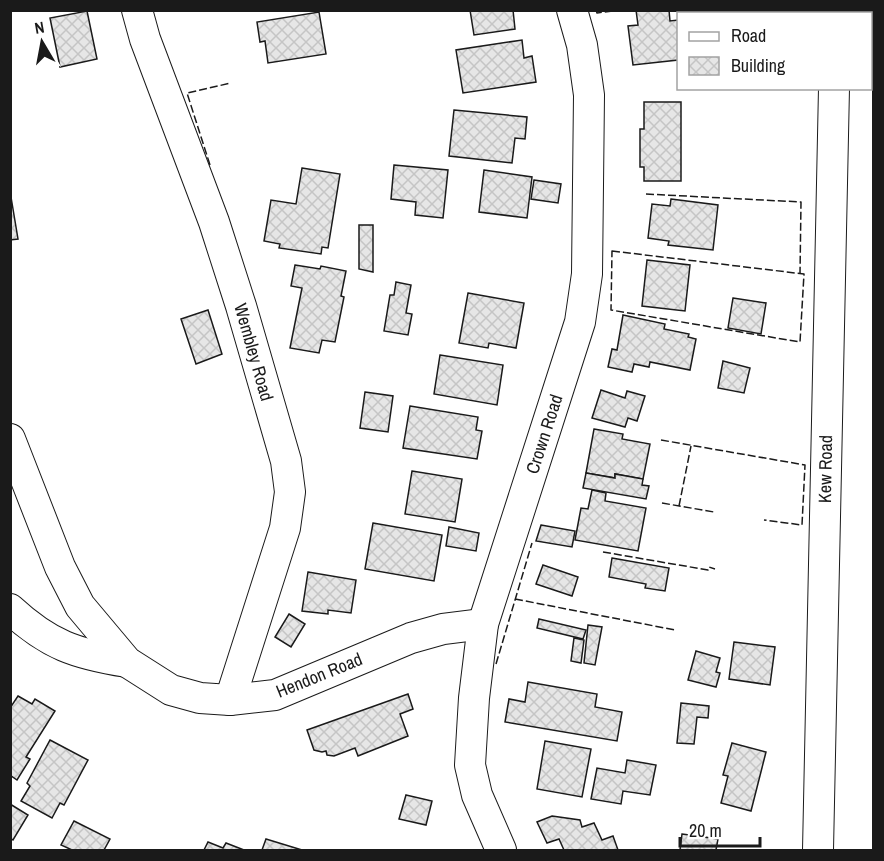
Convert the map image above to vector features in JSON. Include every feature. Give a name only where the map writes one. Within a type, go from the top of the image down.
[{"type":"street","name":"Wembley Road","points":[[137,10],[145,39],[228,264],[286,461],[290,492],[285,528],[231,700]]},
{"type":"street","name":"Crown Road","points":[[501,850],[477,795],[471,765],[474,698],[483,624],[580,322],[585,296],[589,95],[582,45],[572,10]]},
{"type":"street","name":"Kew Road","points":[[818,850],[834,90]]},
{"type":"street","name":"Hendon Road","points":[[10,439],[60,567],[80,606],[127,662],[171,690],[200,698],[231,700],[274,695],[411,638],[443,629],[483,624]]},
{"type":"street","points":[[10,609],[31,628],[62,646],[90,656],[127,662]]},
{"type":"building","points":[[470,10],[513,10],[515,29],[474,35]]},
{"type":"building","points":[[636,10],[669,10],[670,21],[677,20],[677,60],[633,65],[628,26],[638,25]]},
{"type":"building","points":[[87,11],[97,59],[60,67],[50,18]]},
{"type":"building","points":[[319,12],[326,54],[268,63],[265,41],[260,42],[257,22]]},
{"type":"building","points":[[522,40],[524,58],[532,56],[536,82],[463,93],[456,50]]},
{"type":"building","points":[[644,102],[681,102],[681,181],[644,181],[644,167],[640,167],[640,129],[644,129]]},
{"type":"building","points":[[454,110],[527,117],[525,139],[515,138],[512,163],[449,156]]},
{"type":"building","points":[[394,165],[448,170],[443,218],[415,215],[416,202],[391,199]]},
{"type":"building","points":[[302,168],[340,174],[328,248],[322,247],[321,254],[279,248],[280,244],[264,241],[271,200],[296,204]]},
{"type":"building","points":[[484,170],[532,177],[527,218],[479,212]]},
{"type":"building","points":[[534,180],[561,184],[558,203],[531,199]]},
{"type":"building","points":[[10,191],[18,239],[10,240]]},
{"type":"building","points":[[671,199],[718,205],[713,250],[668,245],[669,241],[648,238],[652,204],[670,206]]},
{"type":"building","points":[[359,225],[373,225],[373,272],[359,269]]},
{"type":"building","points":[[647,260],[690,265],[685,311],[642,306]]},
{"type":"building","points":[[295,265],[320,269],[321,266],[346,271],[341,296],[344,297],[335,342],[322,340],[319,353],[290,348],[302,288],[291,286]]},
{"type":"building","points":[[396,282],[411,285],[406,313],[412,314],[408,335],[384,331],[390,295],[394,295]]},
{"type":"building","points":[[468,293],[524,303],[516,348],[489,343],[488,348],[459,343]]},
{"type":"building","points":[[733,298],[766,303],[761,334],[728,328]]},
{"type":"building","points":[[208,310],[222,354],[196,364],[181,319]]},
{"type":"building","points":[[623,315],[665,324],[664,329],[689,334],[688,337],[696,339],[690,370],[650,362],[649,367],[634,364],[632,372],[608,367],[612,349],[617,350]]},
{"type":"building","points":[[440,355],[503,365],[497,405],[434,394]]},
{"type":"building","points":[[723,361],[750,368],[744,393],[718,388]]},
{"type":"building","points":[[601,390],[625,398],[627,391],[645,396],[637,421],[628,418],[625,427],[592,418]]},
{"type":"building","points":[[365,392],[393,396],[388,432],[360,428]]},
{"type":"building","points":[[410,406],[478,417],[476,430],[482,431],[477,459],[403,448]]},
{"type":"building","points":[[594,429],[623,434],[622,439],[650,444],[643,479],[615,474],[615,478],[586,473]]},
{"type":"building","points":[[412,471],[462,479],[455,522],[405,514]]},
{"type":"building","points":[[586,473],[615,478],[615,474],[643,479],[642,485],[649,486],[646,499],[583,488]]},
{"type":"building","points":[[592,490],[606,493],[605,501],[646,508],[638,551],[575,540],[581,508],[588,509]]},
{"type":"building","points":[[373,523],[442,535],[434,581],[365,569]]},
{"type":"building","points":[[541,525],[575,531],[572,547],[536,541]]},
{"type":"building","points":[[449,527],[479,533],[476,551],[446,546]]},
{"type":"building","points":[[612,558],[669,568],[665,591],[645,588],[646,584],[609,577]]},
{"type":"building","points":[[543,565],[578,577],[572,596],[536,584]]},
{"type":"building","points":[[308,572],[356,580],[351,613],[328,610],[328,614],[302,611]]},
{"type":"building","points":[[289,614],[305,624],[291,647],[275,637]]},
{"type":"building","points":[[539,619],[586,630],[583,639],[537,628]]},
{"type":"building","points":[[588,625],[602,627],[595,665],[584,663]]},
{"type":"building","points":[[574,638],[584,640],[581,663],[571,661]]},
{"type":"building","points":[[734,642],[775,647],[770,685],[729,679]]},
{"type":"building","points":[[696,651],[720,658],[716,672],[720,673],[716,687],[688,680]]},
{"type":"building","points":[[528,682],[597,694],[595,707],[622,712],[617,741],[505,722],[509,699],[525,702]]},
{"type":"building","points":[[408,694],[413,709],[400,714],[408,736],[358,756],[355,748],[334,756],[327,755],[326,751],[314,750],[307,730]]},
{"type":"building","points":[[18,696],[32,704],[35,699],[55,711],[26,757],[30,759],[17,780],[10,775],[10,708]]},
{"type":"building","points":[[681,703],[709,706],[708,718],[697,717],[694,744],[677,743]]},
{"type":"building","points":[[50,740],[88,760],[64,805],[60,803],[52,818],[21,801],[30,786],[27,783]]},
{"type":"building","points":[[545,741],[591,749],[582,797],[537,789]]},
{"type":"building","points":[[732,743],[766,752],[751,811],[721,803],[728,776],[723,775]]},
{"type":"building","points":[[627,760],[656,765],[650,795],[623,791],[621,804],[591,799],[597,768],[625,773]]},
{"type":"building","points":[[406,795],[432,801],[426,825],[399,819]]},
{"type":"building","points":[[10,804],[28,815],[13,840],[10,838]]},
{"type":"building","points":[[552,816],[580,820],[582,827],[594,823],[602,840],[613,836],[618,850],[564,850],[559,839],[547,843],[537,822]]},
{"type":"building","points":[[74,821],[110,839],[104,850],[72,850],[61,845]]},
{"type":"building","points":[[682,834],[718,839],[716,850],[680,850]]},
{"type":"building","points":[[266,839],[302,850],[262,850]]},
{"type":"building","points":[[208,842],[223,848],[226,843],[244,850],[204,850]]},
{"type":"fence","points":[[596,10],[597,13],[620,10]]},
{"type":"fence","points":[[210,165],[187,93],[231,83]]},
{"type":"fence","points":[[646,194],[801,202],[800,274]]},
{"type":"fence","points":[[612,251],[804,274],[800,342],[611,310],[612,251]]},
{"type":"fence","points":[[661,440],[805,465],[802,525],[764,520]]},
{"type":"fence","points":[[679,506],[691,446]]},
{"type":"fence","points":[[662,503],[714,512]]},
{"type":"fence","points":[[496,664],[532,543]]},
{"type":"fence","points":[[603,552],[708,570],[709,567],[715,569]]},
{"type":"fence","points":[[515,599],[675,630]]}]
